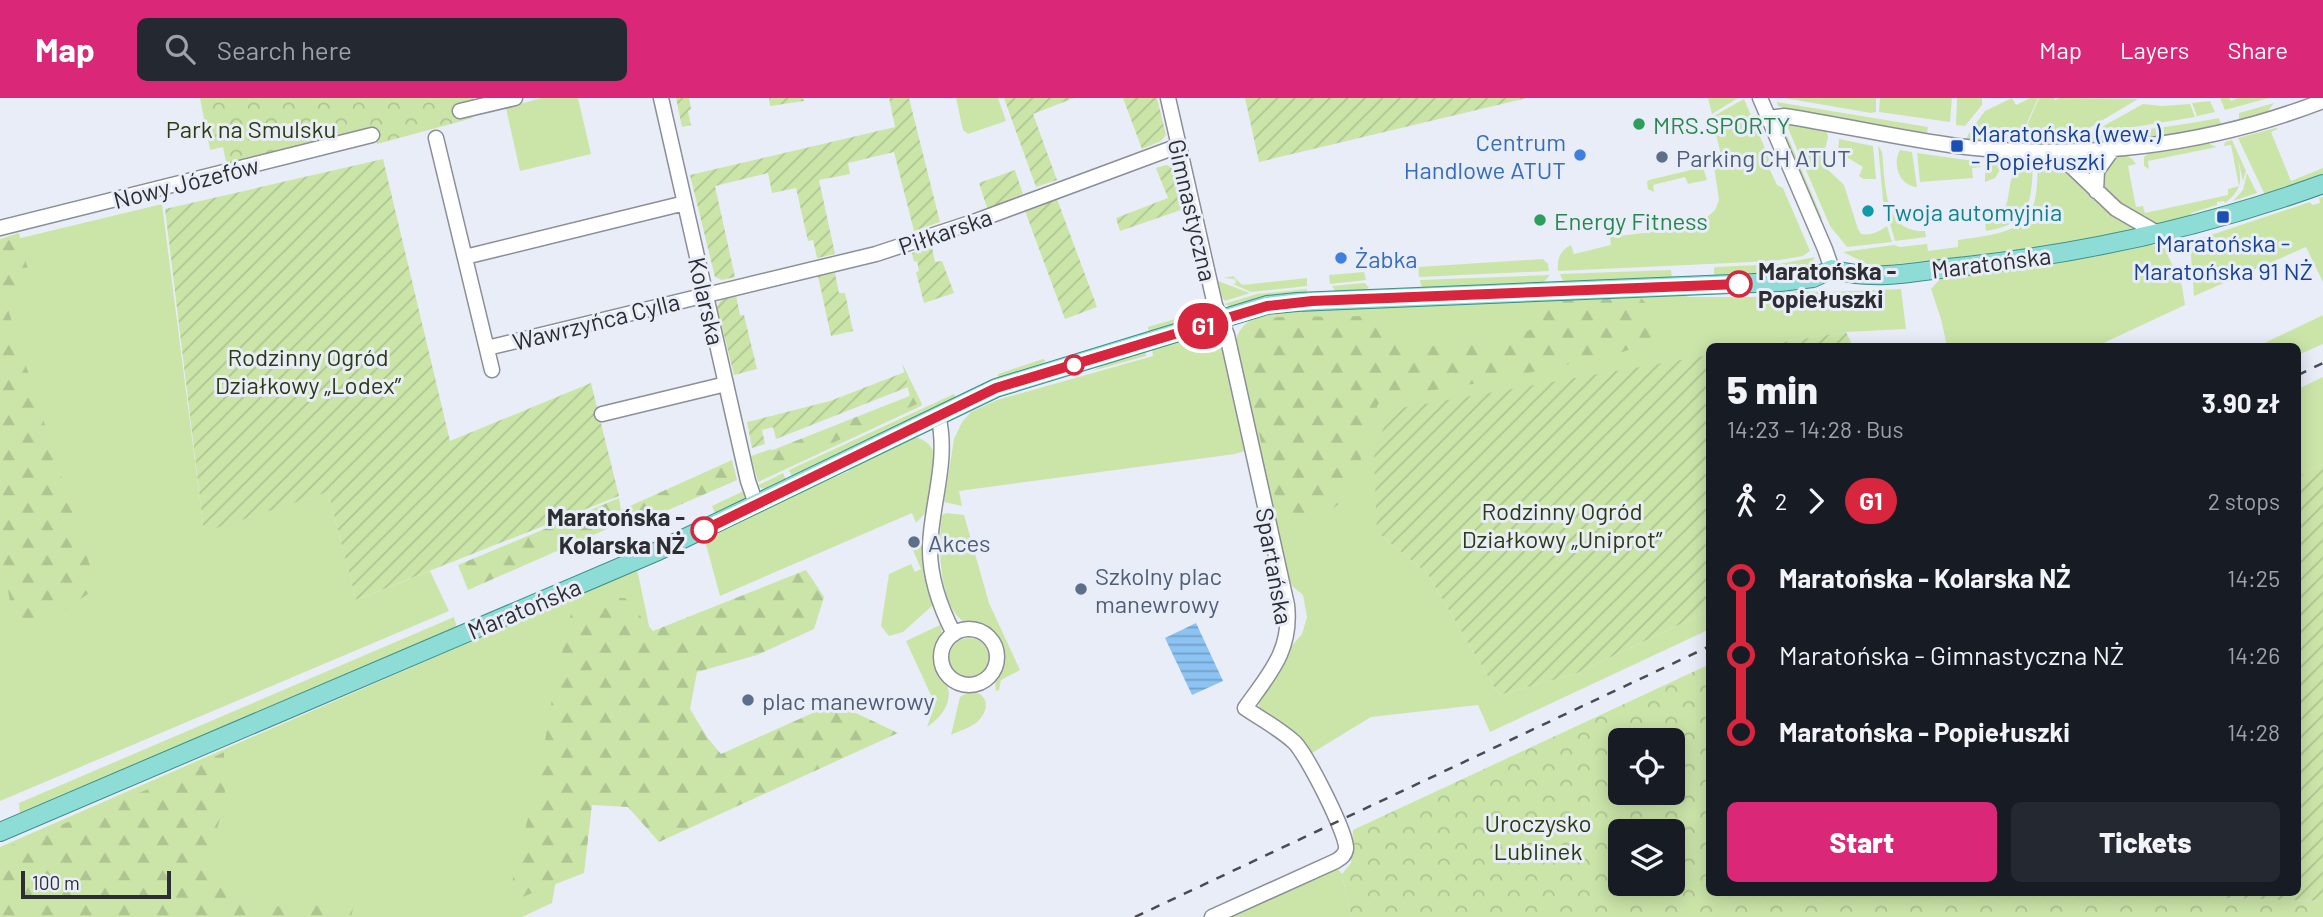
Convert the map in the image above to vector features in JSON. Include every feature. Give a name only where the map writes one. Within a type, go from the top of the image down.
[{"type":"main road","name":"Maratońska","points":[[0,832],[657,551],[938,415],[1017,381],[1224,328],[1267,306],[1286,302],[1780,282],[1813,278],[1832,269],[1852,275],[1884,276],[2064,253],[2159,234],[2230,215],[2323,184]]},
{"type":"street","points":[[460,111],[515,98]]},
{"type":"street","name":"Kolarska","points":[[661,98],[748,481],[756,504]]},
{"type":"street","name":"Gimnastyczna","points":[[1168,98],[1215,305],[1224,328]]},
{"type":"street","points":[[1760,98],[1832,269]]},
{"type":"street","points":[[1768,118],[1784,116],[1957,146],[2049,151],[2112,150],[2216,134],[2284,116],[2323,101]]},
{"type":"street","name":"Nowy Józefów","points":[[0,228],[205,171],[372,135]]},
{"type":"street","name":"Wawrzyńca Cylla","points":[[436,138],[492,370]]},
{"type":"street","name":"Piłkarska","points":[[706,295],[876,254],[1178,146]]},
{"type":"street","points":[[2096,191],[2097,171],[2112,150]]},
{"type":"street","points":[[2049,151],[2072,167],[2123,215],[2159,234]]},
{"type":"street","points":[[465,257],[685,203]]},
{"type":"street","name":"Wawrzyńca Cylla","points":[[487,348],[706,295]]},
{"type":"street","name":"Spartańska","points":[[1212,917],[1336,861],[1344,855],[1346,849],[1338,822],[1301,750],[1291,739],[1245,708],[1283,651],[1289,617],[1279,562],[1224,328]]},
{"type":"street","points":[[602,414],[726,384]]},
{"type":"street","points":[[938,415],[943,444],[930,555],[936,589],[954,634]]},
{"type":"green space","name":"Park na Smulsku","points":[[200,98],[474,98],[475,103],[470,110],[473,118],[377,144],[374,128],[232,165],[226,162],[223,147],[210,150]]},
{"type":"green space","points":[[541,98],[578,98],[591,154],[520,171],[506,108]]},
{"type":"green space","points":[[676,98],[689,98],[691,125],[682,127]]},
{"type":"green space","points":[[769,98],[803,98],[804,101],[770,106]]},
{"type":"green space","points":[[889,98],[909,98],[940,222],[914,231],[894,152],[848,163],[850,174],[819,180],[835,254],[817,258],[813,240],[808,241],[796,188],[772,193],[768,173],[715,186],[735,277],[722,280],[715,277],[690,175],[895,127]]},
{"type":"green space","points":[[956,98],[998,98],[1006,121],[968,134],[963,130]]},
{"type":"green space","points":[[1004,98],[1074,98],[1033,114],[1057,180],[1036,187]]},
{"type":"green space","points":[[1123,98],[1157,98],[1166,135],[1161,141],[1142,149]]},
{"type":"green space","points":[[1245,98],[1527,98],[1259,162]]},
{"type":"green space","points":[[1708,98],[1738,98],[1712,114]]},
{"type":"green space","points":[[1784,98],[1876,98],[1876,112],[1871,113]]},
{"type":"green space","points":[[1880,98],[1952,98],[1950,122],[1879,112]]},
{"type":"green space","points":[[1957,98],[1982,98],[1982,105],[1965,126],[1956,125]]},
{"type":"green space","points":[[2012,98],[2016,105],[2030,98],[2038,98],[2024,130],[1973,127],[1985,111]]},
{"type":"green space","points":[[2039,98],[2138,99],[2086,130],[2025,130]]},
{"type":"green space","points":[[2220,98],[2229,98],[2231,101],[2238,98],[2269,98],[2225,110]]},
{"type":"green space","points":[[1744,99],[1772,165],[1770,170],[1777,185],[1783,188],[1810,251],[1803,256],[1773,261],[1558,271],[1560,255],[1571,245],[1574,254],[1611,245],[1610,237],[1661,231],[1704,220],[1715,210],[1719,200],[1714,166],[1723,164],[1712,117]]},
{"type":"green space","points":[[2210,101],[2215,112],[2197,116],[2192,103]]},
{"type":"green space","points":[[1777,102],[1928,127],[1927,133],[1788,109],[1778,106]]},
{"type":"green space","points":[[2274,103],[2268,111],[2239,119],[2239,113]]},
{"type":"green space","points":[[2143,104],[2190,104],[2195,117],[2134,127],[2098,129]]},
{"type":"green space","points":[[2219,118],[2221,124],[2094,142],[2030,143],[1966,139],[1969,133],[2033,135],[2125,132]]},
{"type":"green space","points":[[1787,126],[1827,131],[1823,165],[1844,185],[1858,229],[1861,234],[1868,234],[1887,226],[1892,242],[1847,247],[1830,226]]},
{"type":"green space","points":[[1784,128],[1822,218],[1819,220],[1782,133]]},
{"type":"green space","points":[[2278,129],[2271,132],[2291,181],[2323,168],[2323,175],[2265,195],[2238,138]]},
{"type":"green space","points":[[1839,139],[1873,146],[1876,179],[1859,176],[1863,167],[1838,152]]},
{"type":"green space","points":[[2232,140],[2246,171],[2243,181],[2238,159],[2239,186],[2231,145],[2224,146],[2225,142]]},
{"type":"green space","points":[[2207,143],[2217,147],[2148,161],[2149,169],[2144,166],[2144,157],[2149,153]]},
{"type":"green space","points":[[1878,145],[1882,152],[1886,191],[1894,215],[1901,224],[1925,231],[1926,237],[1895,241],[1883,200]]},
{"type":"green space","points":[[1900,150],[1912,152],[1917,187],[1906,183],[1899,173],[1897,162]]},
{"type":"green space","points":[[1917,153],[1981,162],[1981,167],[1972,168],[1973,178],[1920,182]]},
{"type":"green space","points":[[2126,155],[2131,158],[2136,164],[2128,166],[2136,207],[2143,206],[2145,213],[2228,195],[2228,189],[2239,186],[2225,203],[2217,202],[2217,205],[2191,213],[2191,217],[2159,225],[2115,201],[2103,186],[2100,177],[2116,157]]},
{"type":"green space","name":"Rodzinny Ogród Działkowy „Lodex”","points":[[383,159],[450,441],[591,383],[619,496],[356,600],[328,492],[204,532],[165,209]]},
{"type":"green space","points":[[2038,159],[2065,172],[2111,212],[2137,229],[2031,249],[1879,266],[1867,264],[1843,252],[1894,245],[1900,247],[1927,244],[1928,251],[1958,247],[1958,240],[2005,231],[2024,220],[2031,211],[2035,199]]},
{"type":"green space","points":[[1985,162],[2000,164],[2000,170],[1995,178],[1985,182]]},
{"type":"green space","points":[[2031,164],[2029,202],[2020,218],[2001,228],[1986,231],[1985,223],[1995,218],[2005,207],[2015,169],[2018,165]]},
{"type":"green space","points":[[1166,165],[1175,168],[1184,209],[1120,231],[1116,218],[1168,198],[1156,168]]},
{"type":"green space","points":[[1703,167],[1707,180],[1688,184],[1685,177],[1653,185],[1654,192],[1648,189],[1649,180]]},
{"type":"green space","points":[[1015,170],[1023,194],[987,208],[979,183]]},
{"type":"green space","points":[[2247,173],[2257,193],[2233,201],[2243,190]]},
{"type":"green space","points":[[2323,197],[2323,282],[2306,247],[2194,296],[2190,242],[2310,202],[2312,205],[2320,203],[2319,198]]},
{"type":"green space","points":[[1057,199],[1097,307],[1065,319],[1025,211]]},
{"type":"green space","points":[[162,204],[204,531],[328,492],[356,600],[430,571],[449,611],[0,801],[0,243]]},
{"type":"green space","points":[[19,233],[32,286],[5,300],[97,588],[17,641],[0,545],[0,239]]},
{"type":"green space","points":[[2150,245],[2164,247],[2182,286],[2185,305],[2103,343],[1946,343],[1931,289],[1941,278],[2093,257]]},
{"type":"green space","points":[[932,247],[935,262],[942,261],[954,293],[924,303],[916,272],[919,271],[917,261],[914,262],[912,253]]},
{"type":"green space","points":[[1815,257],[1808,268],[1797,274],[1714,277],[1716,267],[1779,264]]},
{"type":"green space","points":[[1543,259],[1548,264],[1549,271],[1419,277],[1418,267]]},
{"type":"green space","points":[[1671,270],[1672,279],[1568,283],[1563,281],[1560,274]]},
{"type":"green space","points":[[1364,272],[1366,280],[1330,284],[1329,275]]},
{"type":"green space","points":[[835,273],[839,293],[845,293],[853,331],[831,336],[818,276]]},
{"type":"green space","points":[[1550,275],[1543,283],[1422,289],[1420,280]]},
{"type":"green space","points":[[1233,276],[1242,285],[1307,278],[1307,286],[1251,292],[1233,284],[1236,283],[1235,279],[1224,278]]},
{"type":"green space","points":[[1218,281],[1250,293],[1225,301]]},
{"type":"green space","points":[[1365,283],[1369,288],[1362,292],[1336,292],[1332,286]]},
{"type":"green space","points":[[1307,289],[1306,295],[1232,307],[1224,304],[1257,294]]},
{"type":"green space","points":[[1901,289],[1906,329],[1846,332],[1777,343],[1706,343],[1706,357],[1377,532],[1427,573],[1499,695],[1575,674],[1706,612],[1706,631],[1490,732],[1478,705],[1371,717],[1312,753],[1307,744],[1259,707],[1258,700],[1290,648],[1302,634],[1307,617],[1303,595],[1293,587],[1288,577],[1235,342],[1248,322],[1261,316],[1340,307],[1461,305],[1672,292],[1689,297],[1753,297],[1790,291]]},
{"type":"green space","points":[[736,295],[740,315],[744,315],[757,369],[734,375],[717,307],[722,298]]},
{"type":"green space","points":[[1641,298],[1656,314],[1658,327],[1647,344],[1616,354],[1485,382],[1396,396],[1378,404],[1350,494],[1327,514],[1282,524],[1254,414],[1253,386],[1245,343],[1256,323],[1277,317],[1369,316],[1390,340],[1432,346],[1490,345],[1530,330],[1535,301]]},
{"type":"green space","points":[[1209,309],[1204,317],[1149,336],[1148,327]]},
{"type":"green space","points":[[2323,315],[2323,344],[2301,354],[2301,343],[2264,343]]},
{"type":"green space","points":[[1846,332],[1852,343],[1777,343]]},
{"type":"green space","points":[[1203,333],[1213,333],[1224,343],[1248,450],[1235,454],[959,491],[962,506],[944,502],[954,439],[962,422],[971,412],[997,400],[1153,356],[1152,348]]},
{"type":"green space","points":[[1146,350],[1146,356],[1092,371],[1116,359]]},
{"type":"green space","name":"Rodzinny Ogród Działkowy „Uniprot”","points":[[1706,356],[1706,612],[1575,674],[1499,695],[1427,573],[1377,532],[1374,457],[1389,410]]},
{"type":"green space","points":[[1043,359],[1046,361],[1028,371],[998,380],[998,374]]},
{"type":"green space","points":[[902,363],[921,406],[758,482],[751,456],[771,449],[773,454],[910,397]]},
{"type":"green space","points":[[905,372],[908,387],[776,439],[773,427],[762,430],[765,444],[752,448],[747,422],[830,401]]},
{"type":"green space","points":[[2323,377],[2323,464],[2301,475],[2301,388]]},
{"type":"green space","points":[[954,394],[956,398],[793,479],[789,470]]},
{"type":"green space","points":[[912,395],[917,404],[787,464],[774,462],[765,453]]},
{"type":"green space","points":[[915,437],[928,444],[935,457],[929,509],[916,523],[912,513],[720,596],[704,537],[793,493],[794,496],[849,471],[847,466],[907,438]]},
{"type":"green space","points":[[732,460],[737,480],[627,528],[616,525],[468,590],[458,565],[619,498],[621,510]]},
{"type":"green space","points":[[2323,464],[2323,901],[2223,898],[2301,896],[2301,475]]},
{"type":"green space","points":[[783,473],[787,482],[766,490],[757,486]]},
{"type":"green space","points":[[746,490],[744,501],[716,516],[712,506]]},
{"type":"green space","points":[[942,515],[964,515],[989,603],[1020,670],[1001,680],[999,690],[996,691],[996,679],[1001,663],[999,644],[989,632],[965,622],[956,614],[945,589],[940,541]]},
{"type":"green space","points":[[924,543],[924,571],[932,606],[903,632],[889,636],[881,626],[889,574],[911,564],[915,572],[921,569],[912,548]]},
{"type":"green space","points":[[637,569],[649,626],[561,665],[591,676],[552,903],[522,917],[0,917],[0,847]]},
{"type":"green space","points":[[806,570],[824,597],[814,629],[757,655],[697,672],[690,709],[721,754],[835,703],[898,733],[659,842],[628,807],[592,805],[584,873],[507,903],[541,765],[554,687],[572,609],[607,598],[625,598],[653,631]]},
{"type":"green space","points":[[454,617],[457,628],[20,814],[19,803]]},
{"type":"green space","points":[[940,625],[935,661],[947,686],[949,698],[940,715],[927,727],[935,704],[906,641]]},
{"type":"green space","points":[[969,638],[983,644],[989,658],[983,672],[969,678],[955,672],[949,658],[955,644]]},
{"type":"green space","name":"Uroczysko Lublinek","points":[[1706,666],[1706,896],[2223,896],[2323,901],[2323,917],[1351,917],[1342,874],[1351,863],[1353,830]]},
{"type":"green space","points":[[970,691],[977,692],[984,699],[984,713],[976,723],[951,735],[960,697]]},
{"type":"green space","points":[[224,752],[225,798],[206,873],[239,894],[281,907],[354,904],[351,917],[0,917],[0,850],[151,788]]},
{"type":"green space","points":[[1335,866],[1342,874],[1351,917],[1224,917]]},
{"type":"water","points":[[1196,623],[1223,681],[1192,695],[1165,638]]},
{"type":"railway","points":[[2301,374],[2323,363]]},
{"type":"railway","points":[[1135,917],[1706,648]]},
{"type":"bus line","name":"G1","points":[[704,530],[996,388],[1267,306],[1286,302],[1739,284]]},
{"type":"place","name":"MRS.SPORTY","points":[[1639,124]]},
{"type":"place","name":"Maratońska (wew.) - Popiełuszki","points":[[1957,146]]},
{"type":"place","name":"Centrum Handlowe ATUT","points":[[1580,155]]},
{"type":"place","name":"Parking CH ATUT","points":[[1662,157]]},
{"type":"place","name":"Twoja automyjnia","points":[[1868,211]]},
{"type":"place","name":"Maratońska - Maratońska 91 NŻ","points":[[2223,217]]},
{"type":"place","name":"Energy Fitness","points":[[1540,220]]},
{"type":"place","name":"Żabka","points":[[1341,258]]},
{"type":"place","name":"Maratońska - Popiełuszki","points":[[1739,284]]},
{"type":"place","name":"Maratońska - Kolarska NŻ","points":[[704,530]]},
{"type":"place","name":"Akces","points":[[914,542]]},
{"type":"place","name":"Szkolny plac manewrowy","points":[[1081,589]]},
{"type":"place","name":"plac manewrowy","points":[[748,700]]}]
